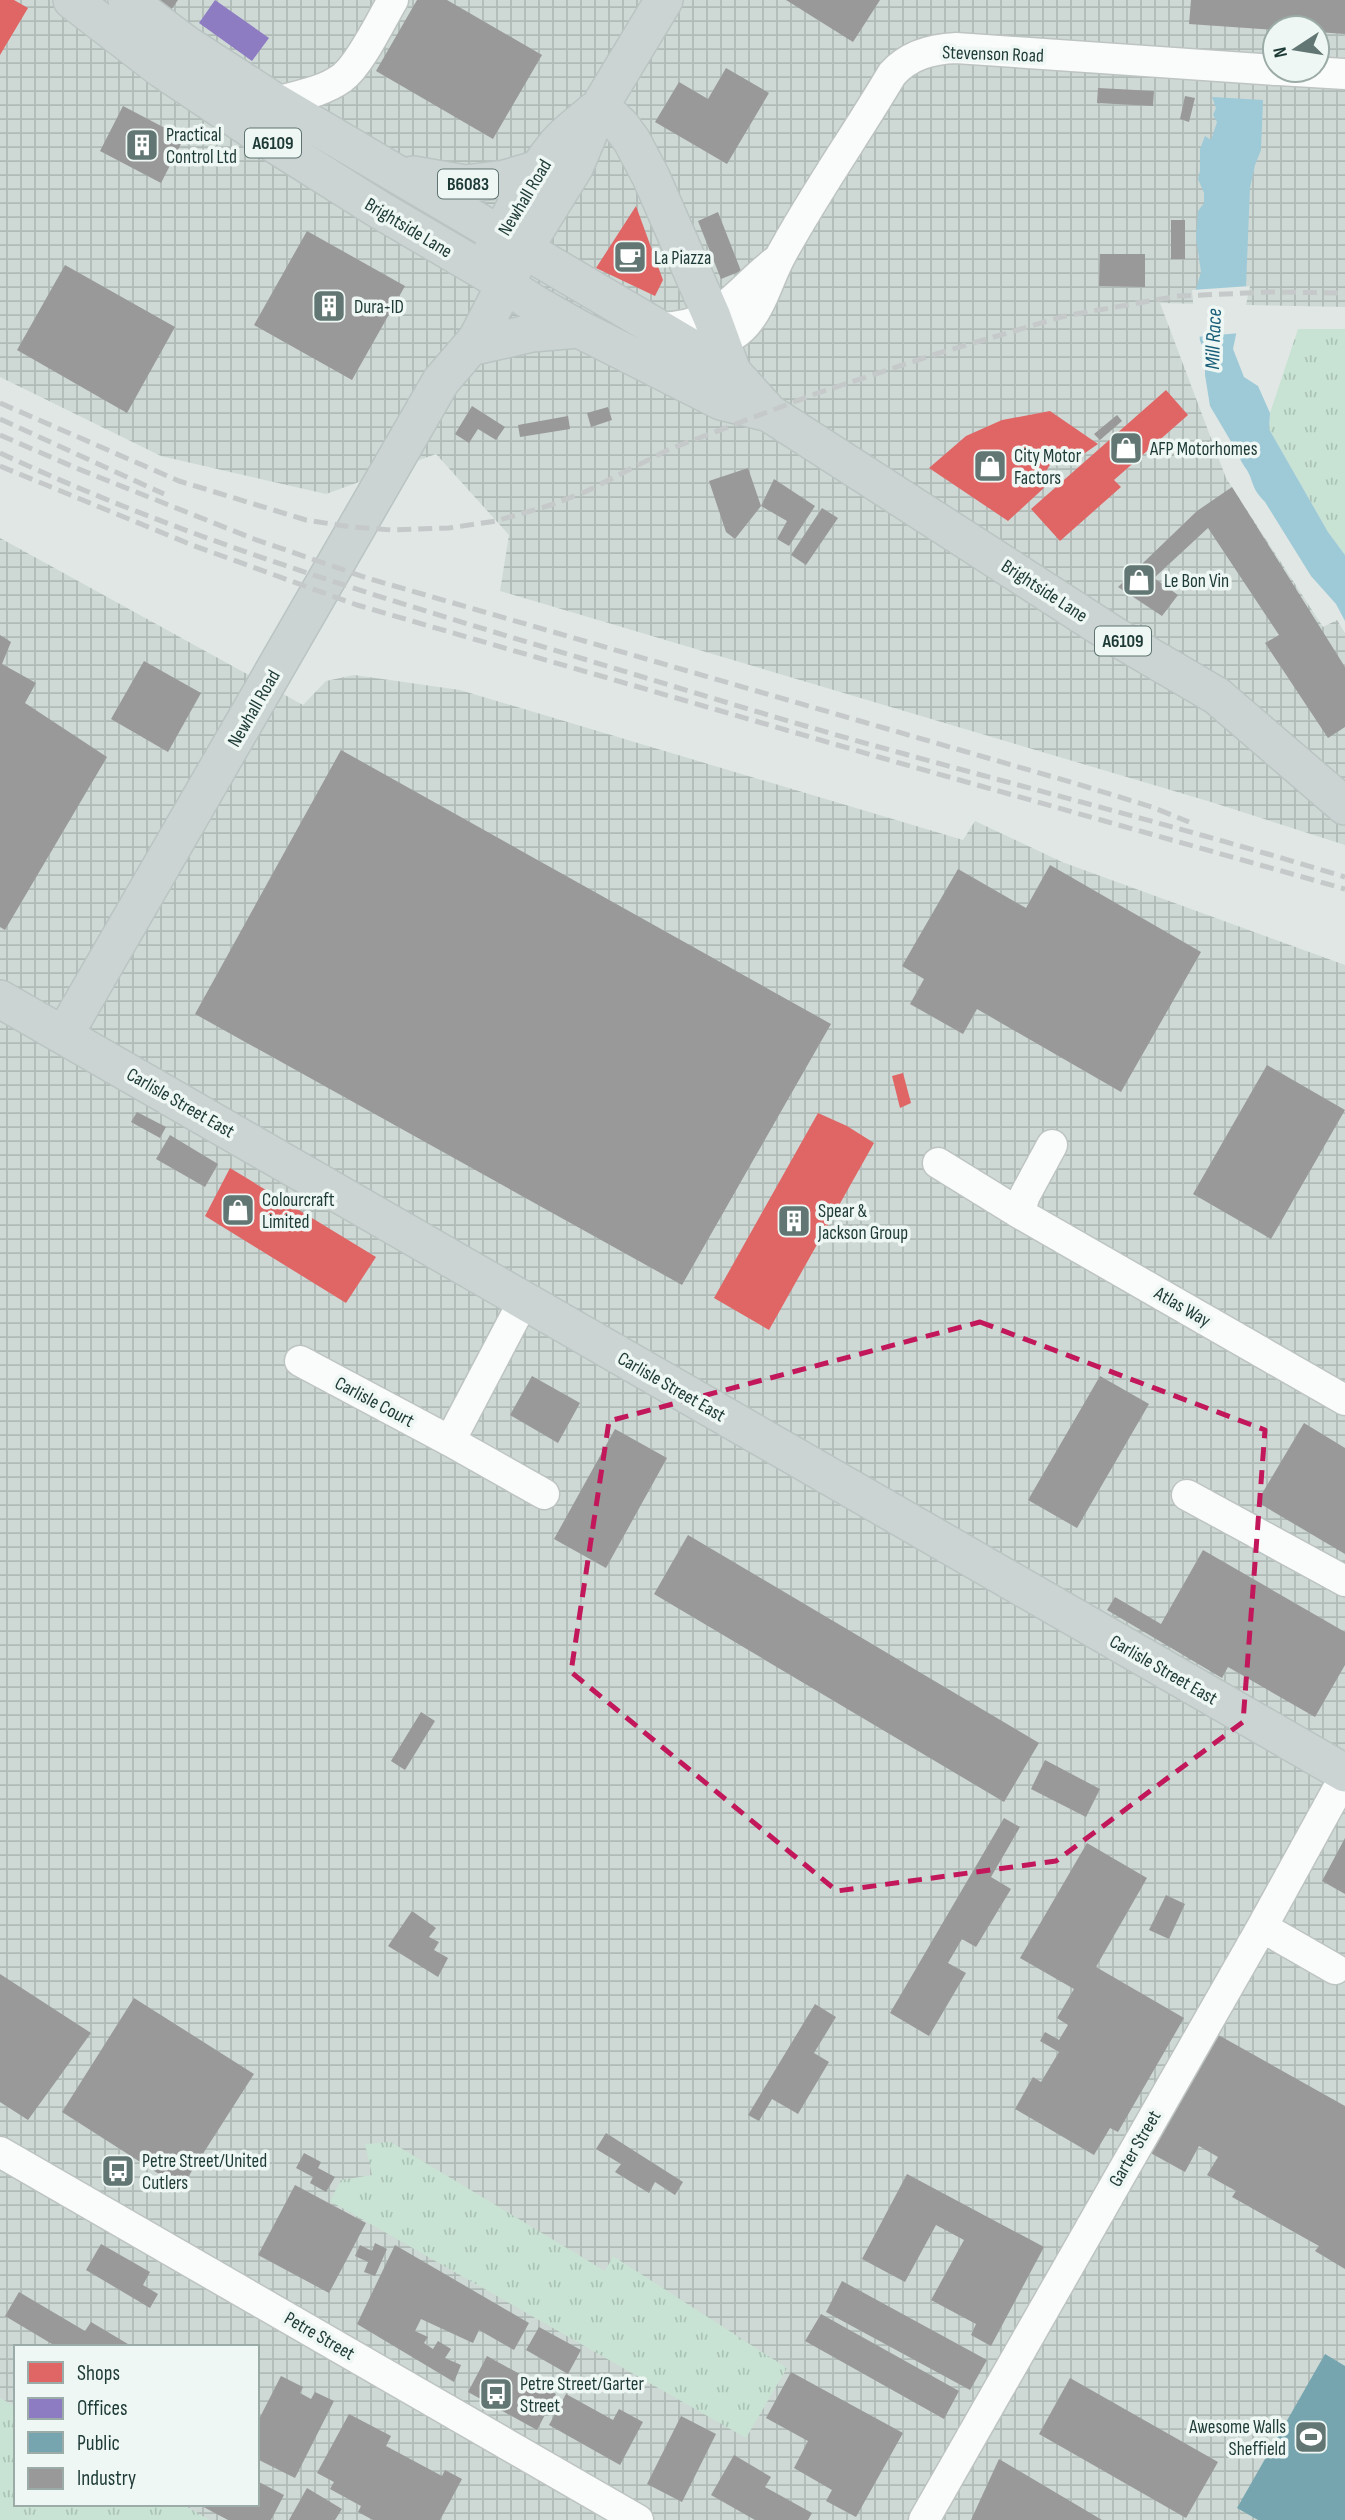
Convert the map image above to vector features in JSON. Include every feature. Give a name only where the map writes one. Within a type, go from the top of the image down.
[{"type":"main road","name":"Brightside Lane","points":[[72,0],[163,69],[243,123],[377,209],[579,329],[721,401],[769,413]]},
{"type":"main road","name":"Brightside Lane","points":[[127,0],[187,45],[275,102],[511,243],[660,328],[715,346],[769,413],[1118,638],[1217,695],[1345,806]]},
{"type":"main road","name":"Newhall Road","points":[[511,243],[575,166],[600,106],[664,0]]},
{"type":"main road","name":"Newhall Road","points":[[64,1035],[441,381],[477,339],[495,278],[539,169],[558,142],[600,106]]},
{"type":"main road","points":[[600,106],[632,141],[651,177],[715,346]]},
{"type":"main road","name":"B6083","points":[[395,173],[465,184],[539,169]]},
{"type":"main road","name":"Newhall Road","points":[[441,381],[456,328],[495,278]]},
{"type":"main road","points":[[470,347],[532,333],[579,329]]},
{"type":"main road","name":"Carlisle Street East","points":[[2,1001],[1345,1774]]},
{"type":"street","points":[[275,102],[322,89],[344,77],[358,59],[393,0]]},
{"type":"street","name":"Stevenson Road","points":[[652,365],[715,346],[779,258],[892,74],[902,64],[922,53],[956,48],[1261,69]]},
{"type":"street","points":[[1019,1213],[1025,1195],[1052,1145]]},
{"type":"street","name":"Atlas Way","points":[[938,1163],[1019,1213],[1345,1400]]},
{"type":"street","points":[[450,1441],[524,1300]]},
{"type":"street","name":"Carlisle Court","points":[[300,1361],[544,1494]]},
{"type":"street","points":[[1187,1495],[1345,1581]]},
{"type":"street","name":"Garter Street","points":[[923,2520],[1262,1927],[1345,1774]]},
{"type":"street","points":[[1262,1927],[1335,1969]]},
{"type":"street","name":"Petre Street","points":[[0,2152],[638,2520]]},
{"type":"highlighted area","points":[[980,1322],[1265,1430],[1243,1722],[1056,1861],[837,1891],[571,1672],[609,1421]]},
{"type":"shaded area","points":[[0,0],[1345,0],[1345,307],[1160,303],[1226,478],[1323,627],[1337,620],[1345,633],[1345,845],[1211,802],[500,591],[509,535],[436,454],[326,494],[161,456],[0,377]]},
{"type":"shaded area","points":[[0,538],[303,705],[326,681],[354,675],[460,690],[963,840],[975,821],[1062,862],[1345,965],[1345,2520],[209,2520],[185,2506],[259,2506],[259,2345],[14,2345],[14,2406],[0,2398]]},
{"type":"green space","points":[[1298,329],[1345,329],[1345,555],[1328,532],[1269,429],[1270,413]]},
{"type":"green space","points":[[391,2142],[605,2271],[613,2256],[787,2368],[746,2438],[330,2201],[341,2180],[372,2175],[365,2144]]},
{"type":"green space","points":[[0,2398],[14,2406],[14,2506],[185,2506],[209,2520],[0,2520]]},
{"type":"water","name":"Mill Race","points":[[1212,97],[1263,100],[1261,150],[1250,188],[1246,287],[1233,349],[1244,377],[1258,386],[1270,413],[1269,429],[1328,532],[1345,555],[1345,621],[1336,604],[1311,576],[1257,493],[1249,473],[1210,406],[1205,375],[1205,351],[1200,341],[1195,292],[1201,272],[1196,238],[1198,211],[1204,203],[1204,193],[1198,179],[1200,149],[1205,136],[1211,140],[1217,122],[1213,115],[1216,108]]},
{"type":"pier","points":[[1250,286],[1240,333],[1196,337],[1192,290]]},
{"type":"building: Shops","points":[[0,0],[14,0],[28,8],[0,55]]},
{"type":"building: Shops","name":"La Piazza","points":[[636,206],[663,280],[655,296],[596,268]]},
{"type":"building: Shops","name":"AFP Motorhomes","points":[[1166,390],[1188,415],[1114,480],[1121,487],[1060,541],[1031,509]]},
{"type":"building: Shops","name":"City Motor Factors","points":[[1050,411],[1098,444],[1069,464],[1056,455],[1040,481],[1045,487],[1008,521],[929,468],[966,436],[1002,420]]},
{"type":"building: Shops","points":[[903,1073],[911,1103],[900,1108],[892,1076]]},
{"type":"building: Shops","name":"Spear & Jackson Group","points":[[818,1113],[847,1126],[874,1143],[769,1330],[714,1298]]},
{"type":"building: Shops","points":[[230,1168],[376,1257],[346,1303],[205,1216]]},
{"type":"building: Offices","points":[[215,0],[269,38],[252,61],[199,23]]},
{"type":"building: Public","name":"Awesome Walls Sheffield","points":[[1325,2354],[1345,2366],[1345,2520],[1258,2520],[1237,2508]]},
{"type":"building: Industry","points":[[158,0],[178,0],[171,10]]},
{"type":"building: Industry","points":[[417,0],[447,0],[542,55],[493,139],[376,71]]},
{"type":"building: Industry","points":[[786,0],[880,0],[853,42]]},
{"type":"building: Industry","points":[[1191,0],[1345,0],[1345,34],[1331,33],[1331,14],[1261,14],[1261,29],[1189,24]]},
{"type":"building: Industry","points":[[726,68],[769,93],[727,164],[655,122],[679,82],[708,99]]},
{"type":"building: Industry","points":[[1098,88],[1154,91],[1153,106],[1097,103]]},
{"type":"building: Industry","points":[[1185,96],[1195,98],[1189,122],[1180,119]]},
{"type":"building: Industry","name":"Practical Control Ltd","points":[[123,106],[184,138],[161,183],[100,151]]},
{"type":"building: Industry","points":[[718,212],[741,271],[721,279],[698,221]]},
{"type":"building: Industry","points":[[1171,220],[1185,220],[1185,259],[1171,259]]},
{"type":"building: Industry","name":"Dura-ID","points":[[307,231],[405,286],[352,380],[254,325]]},
{"type":"building: Industry","points":[[1100,254],[1145,254],[1145,287],[1099,286]]},
{"type":"building: Industry","points":[[65,265],[175,327],[127,413],[17,350]]},
{"type":"building: Industry","points":[[472,406],[505,427],[496,440],[478,429],[469,443],[455,434]]},
{"type":"building: Industry","points":[[608,407],[612,420],[591,427],[587,413]]},
{"type":"building: Industry","points":[[1117,415],[1122,421],[1100,440],[1094,434]]},
{"type":"building: Industry","points":[[568,416],[570,429],[520,437],[518,425]]},
{"type":"building: Industry","points":[[748,468],[761,506],[735,539],[726,532],[709,481]]},
{"type":"building: Industry","points":[[774,479],[815,506],[789,546],[777,539],[787,521],[761,506]]},
{"type":"building: Industry","points":[[1232,487],[1345,667],[1345,727],[1328,738],[1265,643],[1279,635],[1208,528],[1154,578],[1178,595],[1162,616],[1118,587],[1197,511]]},
{"type":"building: Industry","points":[[822,508],[838,518],[806,565],[791,555]]},
{"type":"building: Industry","points":[[0,635],[11,642],[2,664],[36,683],[25,703],[107,757],[5,930],[0,927]]},
{"type":"building: Industry","points":[[144,661],[201,693],[168,752],[111,719]]},
{"type":"building: Industry","points":[[341,750],[831,1024],[682,1285],[195,1014]]},
{"type":"building: Industry","points":[[1050,865],[1201,952],[1121,1092],[977,1009],[963,1034],[910,1004],[924,979],[902,966],[958,869],[1026,908]]},
{"type":"building: Industry","points":[[1267,1065],[1345,1110],[1271,1239],[1193,1194]]},
{"type":"building: Industry","points":[[137,1112],[166,1127],[160,1138],[131,1122]]},
{"type":"building: Industry","points":[[170,1135],[218,1164],[205,1187],[156,1159]]},
{"type":"building: Industry","points":[[532,1376],[580,1403],[558,1443],[510,1415]]},
{"type":"building: Industry","points":[[1100,1376],[1149,1404],[1077,1528],[1028,1500]]},
{"type":"building: Industry","points":[[1304,1423],[1345,1448],[1345,1554],[1257,1502]]},
{"type":"building: Industry","points":[[615,1429],[667,1458],[606,1568],[554,1539]]},
{"type":"building: Industry","points":[[688,1535],[1039,1743],[1004,1802],[654,1594]]},
{"type":"building: Industry","points":[[1203,1550],[1345,1632],[1345,1665],[1315,1717],[1228,1667],[1222,1678],[1107,1610],[1115,1597],[1161,1624]]},
{"type":"building: Industry","points":[[421,1712],[435,1721],[405,1770],[391,1761]]},
{"type":"building: Industry","points":[[1045,1760],[1100,1789],[1086,1817],[1031,1789]]},
{"type":"building: Industry","points":[[1004,1818],[1020,1827],[991,1877],[1011,1889],[976,1947],[962,1939],[948,1963],[966,1973],[929,2036],[890,2013]]},
{"type":"building: Industry","points":[[1345,1838],[1345,1894],[1322,1881]]},
{"type":"building: Industry","points":[[1087,1843],[1147,1878],[1096,1967],[1184,2018],[1118,2132],[1110,2128],[1094,2155],[1015,2109],[1033,2077],[1041,2082],[1059,2052],[1040,2041],[1045,2032],[1059,2040],[1068,2025],[1057,2018],[1074,1989],[1020,1958]]},
{"type":"building: Industry","points":[[1166,1895],[1185,1904],[1169,1939],[1149,1930]]},
{"type":"building: Industry","points":[[412,1911],[436,1928],[429,1937],[439,1942],[434,1950],[448,1958],[438,1977],[388,1946]]},
{"type":"building: Industry","points":[[0,1974],[91,2033],[28,2120],[0,2102]]},
{"type":"building: Industry","points":[[134,1998],[254,2074],[181,2188],[62,2112]]},
{"type":"building: Industry","points":[[815,2004],[836,2017],[814,2053],[829,2062],[798,2114],[772,2099],[759,2121],[748,2115]]},
{"type":"building: Industry","points":[[1213,2032],[1345,2106],[1345,2269],[1315,2251],[1319,2246],[1232,2197],[1236,2191],[1207,2175],[1218,2157],[1199,2146],[1185,2172],[1147,2151]]},
{"type":"building: Industry","points":[[606,2133],[683,2182],[675,2195],[655,2182],[649,2193],[615,2172],[621,2164],[596,2149]]},
{"type":"building: Industry","points":[[304,2153],[321,2162],[318,2168],[335,2177],[326,2192],[310,2183],[313,2177],[296,2168]]},
{"type":"building: Industry","points":[[907,2174],[1044,2247],[991,2346],[971,2335],[976,2324],[931,2300],[964,2240],[936,2225],[905,2282],[862,2259]]},
{"type":"building: Industry","points":[[295,2185],[366,2223],[329,2293],[258,2255]]},
{"type":"building: Industry","points":[[375,2243],[387,2249],[375,2276],[364,2272],[368,2262],[355,2256],[360,2245],[372,2251]]},
{"type":"building: Industry","points":[[101,2244],[150,2272],[143,2285],[158,2294],[150,2308],[86,2270]]},
{"type":"building: Industry","points":[[395,2245],[529,2323],[514,2350],[479,2330],[473,2343],[421,2319],[415,2331],[428,2337],[424,2343],[433,2349],[438,2341],[451,2349],[445,2358],[461,2365],[454,2382],[357,2324]]},
{"type":"building: Industry","points":[[842,2281],[987,2360],[970,2390],[826,2312]]},
{"type":"building: Industry","points":[[19,2292],[85,2331],[91,2322],[130,2345],[54,2345],[5,2316]]},
{"type":"building: Industry","points":[[821,2314],[959,2391],[944,2419],[805,2341]]},
{"type":"building: Industry","points":[[539,2327],[581,2350],[568,2374],[526,2350]]},
{"type":"building: Industry","points":[[487,2356],[556,2394],[537,2430],[468,2392]]},
{"type":"building: Industry","points":[[791,2372],[903,2433],[856,2517],[826,2501],[832,2490],[794,2468],[808,2441],[766,2418]]},
{"type":"building: Industry","points":[[281,2376],[303,2387],[300,2393],[311,2399],[315,2392],[334,2401],[295,2478],[259,2460],[259,2419]]},
{"type":"building: Industry","points":[[1070,2378],[1218,2462],[1186,2518],[1039,2434]]},
{"type":"building: Industry","points":[[566,2394],[613,2420],[619,2409],[643,2422],[620,2465],[549,2425]]},
{"type":"building: Industry","points":[[349,2414],[391,2436],[386,2446],[442,2476],[445,2470],[462,2479],[440,2520],[373,2520],[358,2512],[361,2506],[330,2489],[334,2482],[317,2473]]},
{"type":"building: Industry","points":[[681,2416],[716,2434],[682,2502],[647,2484]]},
{"type":"building: Industry","points":[[734,2455],[771,2477],[765,2487],[812,2513],[808,2520],[755,2520],[711,2495]]},
{"type":"building: Industry","points":[[999,2459],[1102,2520],[971,2520]]},
{"type":"building: Industry","points":[[259,2482],[284,2495],[271,2520],[228,2520],[202,2506],[259,2506]]},
{"type":"building: Industry","points":[[307,2488],[342,2509],[335,2520],[289,2520]]},
{"type":"railway","points":[[0,403],[179,481],[306,520],[392,530],[449,528],[496,521],[551,505],[585,492],[670,449],[815,394],[936,354],[1065,316],[1178,296],[1271,292],[1345,293]]},
{"type":"railway","points":[[0,419],[164,494]]},
{"type":"railway","points":[[0,435],[254,539],[367,578],[1074,783],[1152,807],[1189,822]]},
{"type":"railway","points":[[0,453],[64,482],[194,533],[393,601],[807,727],[1345,877]]},
{"type":"railway","points":[[0,466],[192,545],[357,605],[1345,889]]},
{"type":"place","name":"Practical Control Ltd","points":[[142,145]]},
{"type":"place","name":"La Piazza","points":[[630,257]]},
{"type":"place","name":"Dura-ID","points":[[329,306]]},
{"type":"place","name":"AFP Motorhomes","points":[[1126,448]]},
{"type":"place","name":"City Motor Factors","points":[[990,466]]},
{"type":"place","name":"Le Bon Vin","points":[[1139,580]]},
{"type":"place","name":"Colourcraft Limited","points":[[238,1210]]},
{"type":"place","name":"Spear & Jackson Group","points":[[794,1221]]},
{"type":"place","name":"Petre Street/United Cutlers","points":[[118,2171]]},
{"type":"place","name":"Petre Street/Garter Street","points":[[496,2394]]},
{"type":"place","name":"Awesome Walls Sheffield","points":[[1311,2437]]}]
